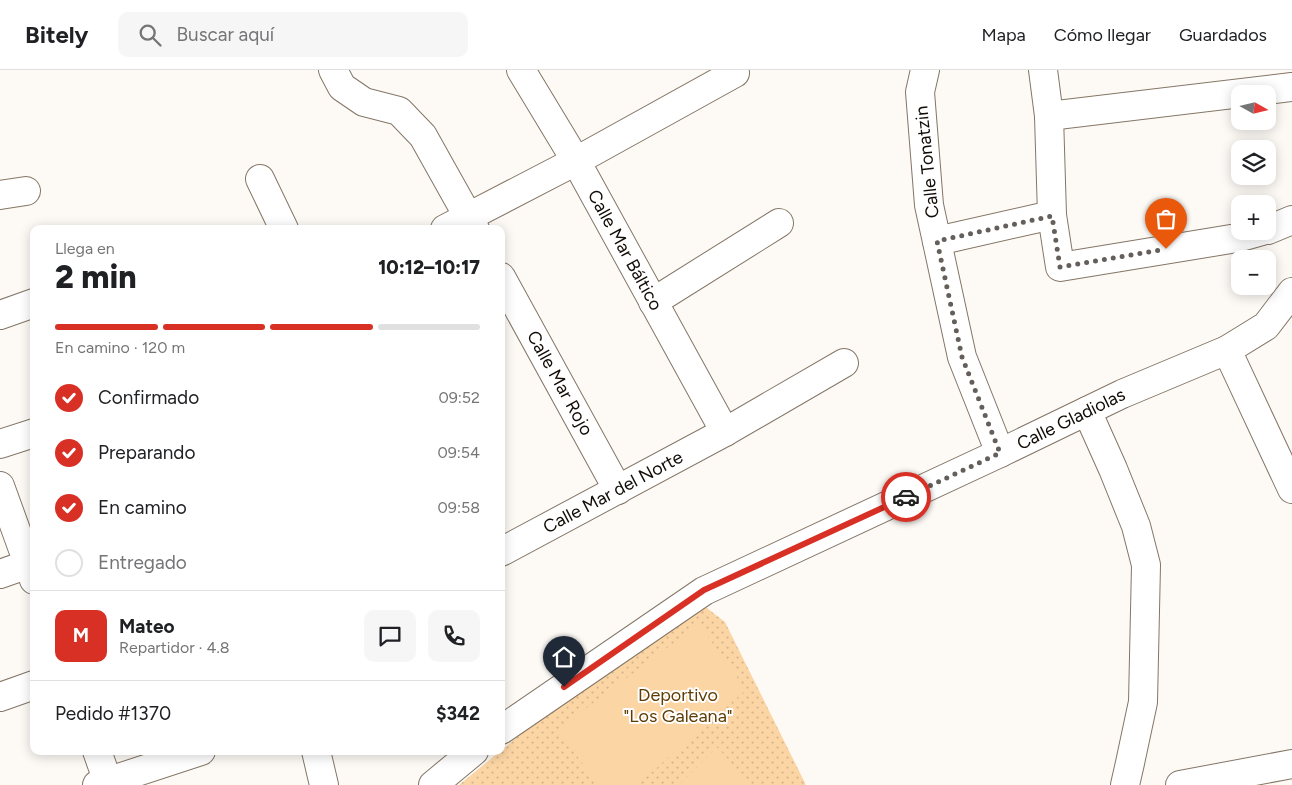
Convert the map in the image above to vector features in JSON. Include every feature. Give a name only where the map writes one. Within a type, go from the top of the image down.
[{"type":"street","points":[[333,70],[342,87],[364,102],[399,111],[424,136],[472,223],[576,161],[735,73]]},
{"type":"street","name":"Calle Mar Báltico","points":[[521,70],[576,161],[725,432]]},
{"type":"street","name":"Calle Tonatzin","points":[[925,70],[920,92],[929,206],[962,357],[1000,453]]},
{"type":"street","points":[[1043,70],[1049,116],[1052,216],[1060,267],[1231,239]]},
{"type":"street","points":[[1049,116],[1292,87]]},
{"type":"street","points":[[260,178],[282,225]]},
{"type":"street","points":[[937,241],[1052,216]]},
{"type":"street","points":[[1276,227],[1292,220]]},
{"type":"street","points":[[653,302],[779,223]]},
{"type":"street","name":"Calle Mar Rojo","points":[[505,284],[618,490]]},
{"type":"street","name":"Calle Gladiolas","points":[[505,727],[704,590],[1000,453],[1122,394],[1228,350],[1266,326],[1292,292]]},
{"type":"street","points":[[0,315],[30,304]]},
{"type":"street","points":[[1228,350],[1292,489]]},
{"type":"street","name":"Calle Mar del Norte","points":[[505,550],[725,432],[844,363]]},
{"type":"street","points":[[1087,411],[1136,526],[1146,565],[1143,702],[1124,785]]},
{"type":"street","points":[[0,444],[30,434]]},
{"type":"street","points":[[0,486],[30,564]]},
{"type":"street","points":[[0,574],[30,569]]},
{"type":"street","points":[[0,697],[30,686]]},
{"type":"street","points":[[98,755],[105,784],[189,755]]},
{"type":"street","points":[[317,755],[324,785]]},
{"type":"street","points":[[433,785],[469,755]]},
{"type":"street","points":[[1180,785],[1292,764]]},
{"type":"green space","name":"Deportivo \"Los Galeana\"","points":[[690,595],[725,622],[806,785],[459,785],[495,755],[505,755],[505,747]]},
{"type":"green space","points":[[699,624],[746,690],[637,785],[599,785],[557,730]]},
{"type":"green space","points":[[717,747],[751,785],[679,785]]},
{"type":"way so far","points":[[906,497],[1000,453],[962,357],[937,241],[1052,216],[1060,267],[1166,249]]},
{"type":"route","points":[[564,687],[704,590],[906,497]]}]
